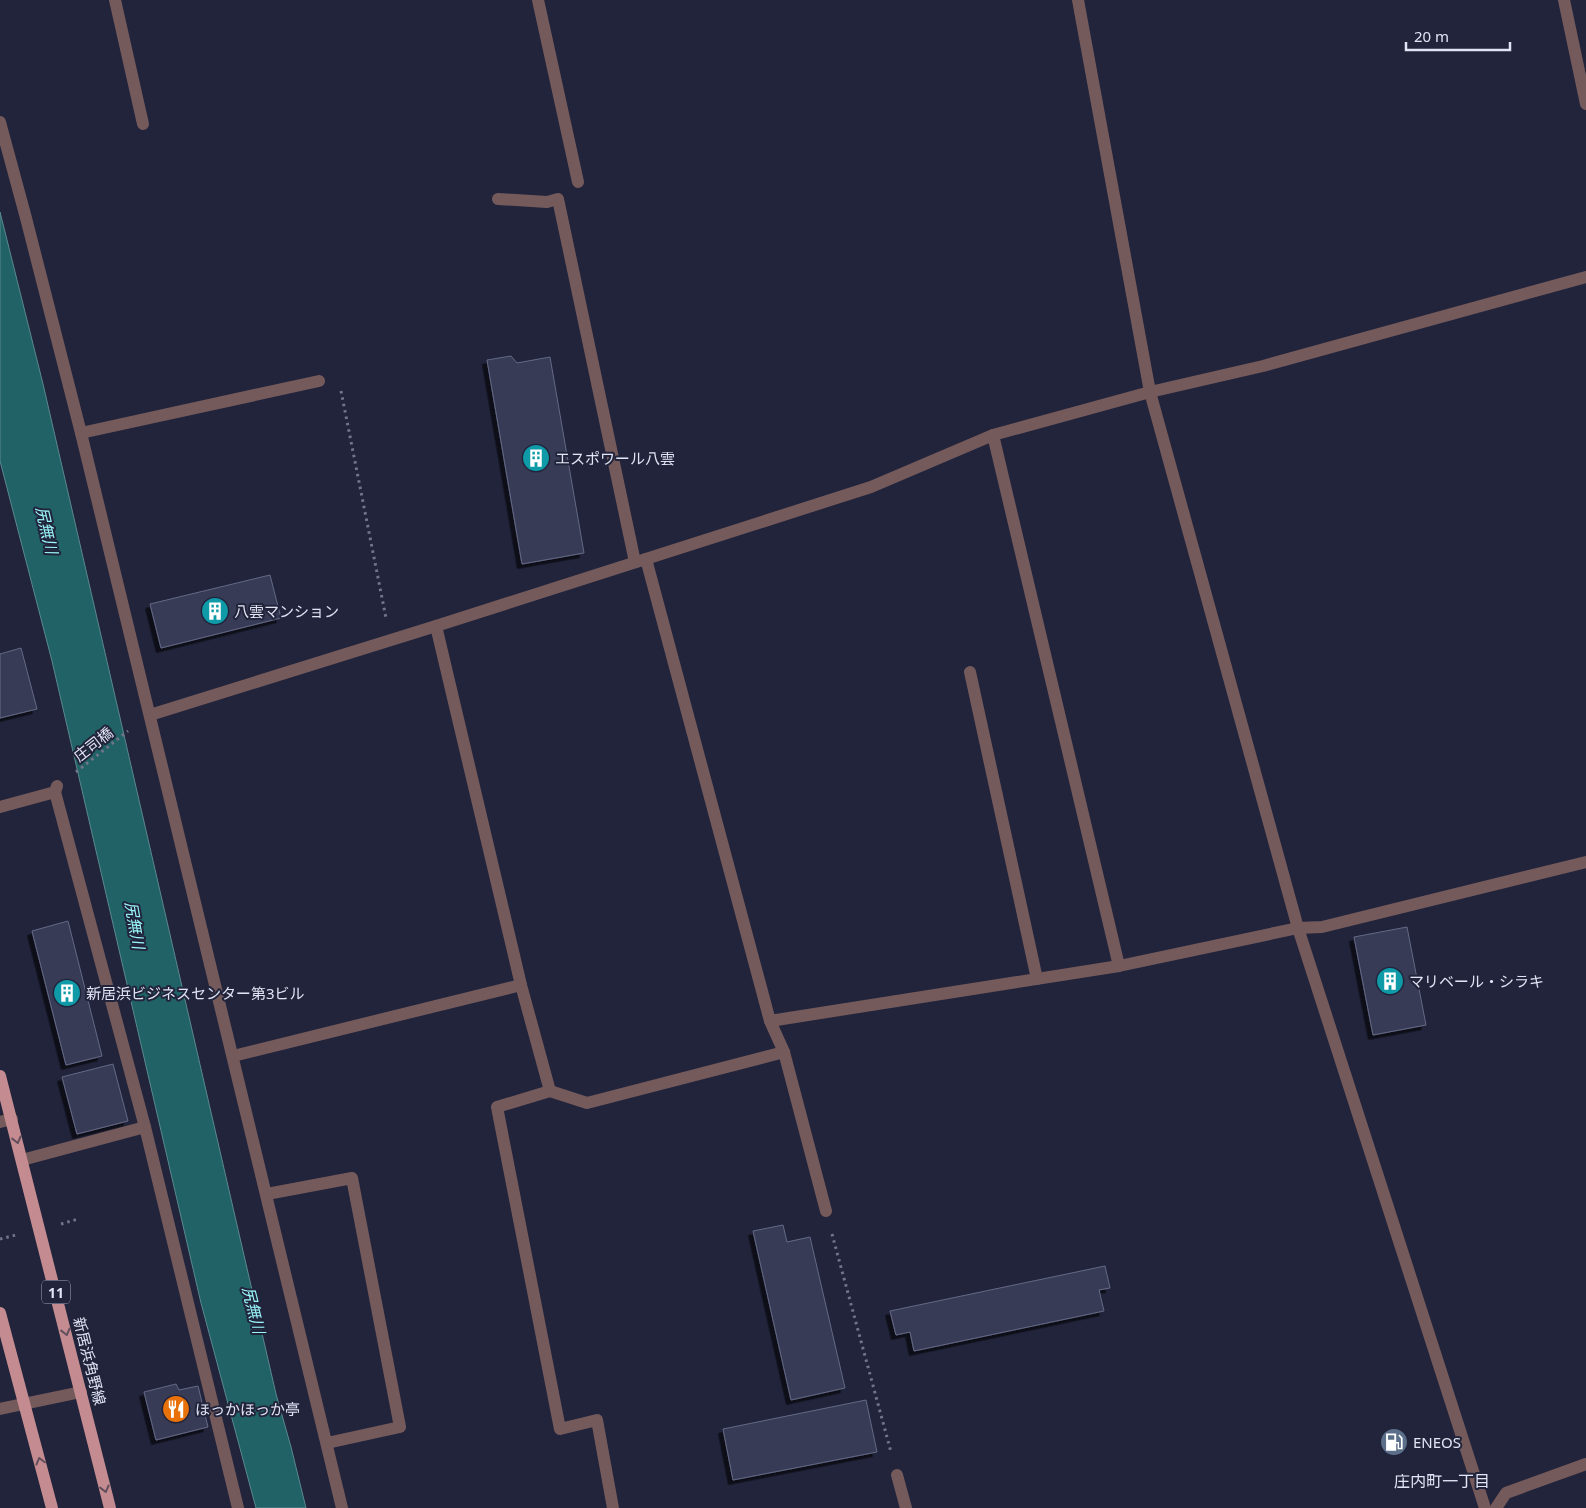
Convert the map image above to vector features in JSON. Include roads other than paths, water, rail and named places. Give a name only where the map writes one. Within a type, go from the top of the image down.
[{"type":"main road","name":"新居浜角野線","points":[[0,1076],[6,1120],[22,1160],[110,1508]]},
{"type":"main road","points":[[0,1313],[52,1508]]},
{"type":"street","points":[[115,0],[143,124]]},
{"type":"street","points":[[538,0],[578,182]]},
{"type":"street","points":[[1078,0],[1150,392],[1298,928],[1485,1508]]},
{"type":"street","points":[[1564,0],[1586,104]]},
{"type":"street","points":[[0,122],[81,433],[342,1508]]},
{"type":"street","points":[[498,199],[547,202],[558,199],[641,561],[770,1021],[784,1052],[826,1211]]},
{"type":"street","points":[[150,715],[871,487],[993,434],[1150,392],[1273,363],[1586,277]]},
{"type":"street","points":[[81,433],[319,381]]},
{"type":"street","points":[[993,434],[1118,966]]},
{"type":"street","points":[[436,626],[520,984],[550,1091]]},
{"type":"street","points":[[970,672],[1037,979]]},
{"type":"street","points":[[0,806],[56,789],[145,1127],[238,1508]]},
{"type":"street","points":[[770,1021],[1118,966],[1298,928],[1322,926],[1586,862]]},
{"type":"street","points":[[233,1056],[520,984]]},
{"type":"street","points":[[614,1508],[597,1420],[560,1429],[497,1107],[550,1091],[587,1103],[784,1052]]},
{"type":"street","points":[[22,1160],[145,1127]]},
{"type":"street","points":[[266,1194],[352,1178],[400,1427],[327,1443]]},
{"type":"street","points":[[0,1409],[81,1392]]},
{"type":"street","points":[[1496,1508],[1506,1493],[1586,1464]]},
{"type":"street","points":[[896,1475],[906,1508]]},
{"type":"water","name":"尻無川","points":[[0,212],[43,384],[276,1394],[306,1508],[256,1508],[201,1303],[52,661],[0,461]]},
{"type":"place","name":"エスポワール八雲","points":[[536,458]]},
{"type":"place","name":"八雲マンション","points":[[215,611]]},
{"type":"place","name":"マリベール・シラキ","points":[[1390,981]]},
{"type":"place","name":"新居浜ビジネスセンター第3ビル","points":[[67,993]]},
{"type":"place","name":"ほっかほっか亭","points":[[176,1409]]},
{"type":"place","name":"ENEOS","points":[[1394,1442]]},
{"type":"district","name":"庄内町一丁目","points":[[1442,1481]]}]
